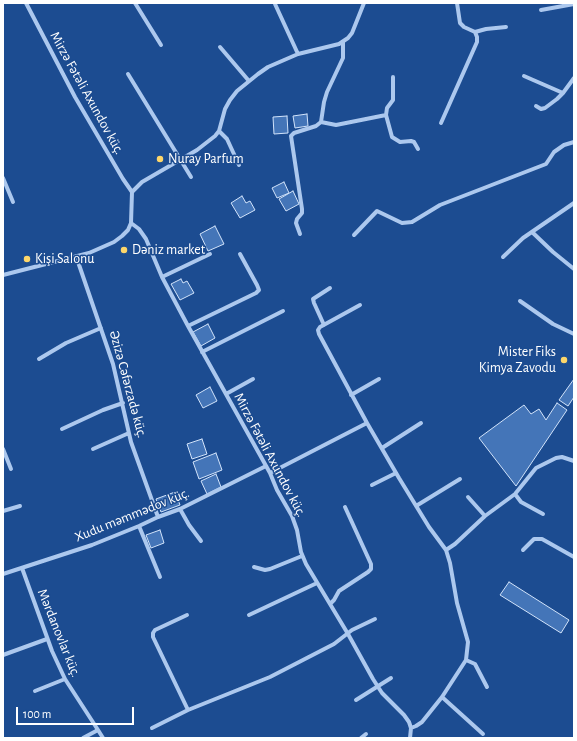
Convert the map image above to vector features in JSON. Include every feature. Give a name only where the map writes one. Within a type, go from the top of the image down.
[{"type":"street","name":"Mirzə Fətəli Axundov küç.","points":[[26,3],[75,97],[132,192]]},
{"type":"street","points":[[135,3],[161,45]]},
{"type":"street","points":[[3,276],[76,256],[114,242],[128,230],[131,223],[132,192],[142,182],[180,160],[210,140],[219,131],[225,109],[237,91],[249,80],[268,67],[298,54],[343,42],[352,33],[364,3]]},
{"type":"street","points":[[441,122],[477,42],[477,37],[474,32],[464,27],[460,23],[456,3]]},
{"type":"street","points":[[275,4],[298,54]]},
{"type":"street","points":[[541,10],[574,4]]},
{"type":"street","points":[[474,32],[506,27]]},
{"type":"street","points":[[300,234],[296,219],[302,213],[302,209],[291,136],[294,133],[316,126],[321,122],[327,92],[343,58],[343,42]]},
{"type":"street","points":[[220,47],[249,80]]},
{"type":"street","points":[[128,74],[191,177]]},
{"type":"street","points":[[524,76],[563,93]]},
{"type":"street","points":[[393,77],[393,100],[387,108],[386,115],[392,137],[400,142],[414,142],[418,149]]},
{"type":"street","points":[[536,106],[540,109],[545,108],[557,100],[574,78]]},
{"type":"street","points":[[321,122],[336,125],[386,115]]},
{"type":"street","points":[[219,131],[227,139],[239,165]]},
{"type":"street","points":[[354,235],[377,211],[402,223],[412,222],[440,205],[546,164],[554,152],[564,145],[574,142]]},
{"type":"street","points":[[3,178],[13,202]]},
{"type":"street","points":[[503,256],[523,238],[574,203]]},
{"type":"street","name":"Mirzə Fətəli Axundov küç.","points":[[131,223],[146,239],[162,277],[270,473],[277,490],[292,516],[297,530],[302,556],[378,687],[404,714],[411,728]]},
{"type":"street","points":[[532,232],[574,269]]},
{"type":"street","points":[[162,277],[210,254]]},
{"type":"street","points":[[188,326],[256,293],[259,290],[240,254]]},
{"type":"street","name":"Əzizə Cəfərzadə küç.","points":[[76,256],[117,377],[129,433],[158,517]]},
{"type":"street","points":[[324,325],[314,303],[314,299],[330,288]]},
{"type":"street","points":[[520,301],[552,324],[574,334]]},
{"type":"street","points":[[360,305],[324,325],[318,330],[319,334],[396,473],[446,550],[450,563],[457,603],[468,642],[466,660],[442,697],[422,722],[411,728],[410,738]]},
{"type":"street","points":[[202,352],[283,311]]},
{"type":"street","points":[[39,359],[66,343],[101,328]]},
{"type":"street","points":[[226,394],[254,379]]},
{"type":"street","points":[[352,395],[379,379]]},
{"type":"street","points":[[62,429],[103,410],[123,403]]},
{"type":"street","points":[[270,473],[367,423]]},
{"type":"street","points":[[382,448],[422,423]]},
{"type":"street","points":[[93,449],[129,433]]},
{"type":"street","points":[[3,449],[11,469]]},
{"type":"street","points":[[446,550],[455,544],[485,516],[515,494],[536,468],[556,458],[562,457],[574,460]]},
{"type":"street","name":"Xudu məmmədov küç.","points":[[3,574],[92,545],[139,526],[180,509],[266,466]]},
{"type":"street","points":[[372,485],[396,473]]},
{"type":"street","points":[[416,506],[460,479]]},
{"type":"street","points":[[515,494],[521,502],[543,514]]},
{"type":"street","points":[[468,497],[485,516]]},
{"type":"street","points":[[3,511],[20,506]]},
{"type":"street","points":[[330,604],[343,587],[368,572],[371,569],[372,564],[345,507]]},
{"type":"street","points":[[180,509],[189,525],[201,541]]},
{"type":"street","points":[[139,526],[160,577]]},
{"type":"street","points":[[523,550],[534,539],[542,539],[574,557]]},
{"type":"street","points":[[254,567],[270,570],[302,556]]},
{"type":"street","name":"Mərdanovlar küç.","points":[[22,568],[47,639],[65,679],[103,738]]},
{"type":"street","points":[[249,615],[317,583]]},
{"type":"street","points":[[187,615],[155,630],[152,633],[188,710]]},
{"type":"street","points":[[152,728],[188,710],[270,677],[334,644],[360,625],[375,619]]},
{"type":"street","points":[[3,655],[47,639]]},
{"type":"street","points":[[466,660],[475,664],[487,687]]},
{"type":"street","points":[[356,700],[391,678]]},
{"type":"street","points":[[35,691],[65,679]]},
{"type":"street","points":[[442,697],[483,734]]},
{"type":"street","points":[[83,738],[98,730]]},
{"type":"street","points":[[361,738],[366,734]]},
{"type":"building","points":[[307,114],[308,126],[295,128],[293,116]]},
{"type":"building","points":[[287,116],[288,133],[274,134],[273,117]]},
{"type":"building","points":[[284,182],[289,193],[277,198],[272,188]]},
{"type":"building","points":[[293,191],[299,204],[286,211],[279,199]]},
{"type":"building","points":[[242,196],[246,203],[250,201],[255,210],[240,218],[231,203]]},
{"type":"building","points":[[215,226],[224,244],[208,251],[200,234]]},
{"type":"building","points":[[181,279],[183,283],[187,281],[194,293],[180,300],[171,284]]},
{"type":"building","points":[[208,324],[215,338],[201,346],[193,332]]},
{"type":"building","points":[[574,379],[574,397],[568,406],[559,400]]},
{"type":"building","points":[[210,387],[217,401],[203,408],[196,395]]},
{"type":"building","points":[[557,403],[567,410],[516,486],[479,438],[524,405],[531,414],[539,409],[546,420]]},
{"type":"building","points":[[202,439],[207,454],[192,459],[187,444]]},
{"type":"building","points":[[216,453],[222,470],[199,479],[193,462]]},
{"type":"building","points":[[216,474],[221,487],[207,494],[201,481]]},
{"type":"building","points":[[175,492],[180,505],[161,512],[156,499]]},
{"type":"building","points":[[160,530],[164,543],[151,548],[146,535]]},
{"type":"building","points":[[509,582],[569,620],[561,633],[500,595]]},
{"type":"place","name":"Nuray Parfum","points":[[160,159]]},
{"type":"place","name":"Dəniz market","points":[[124,250]]},
{"type":"place","name":"Kişi Salonu","points":[[27,259]]},
{"type":"place","name":"Mister Fiks Kimya Zavodu","points":[[564,360]]}]
